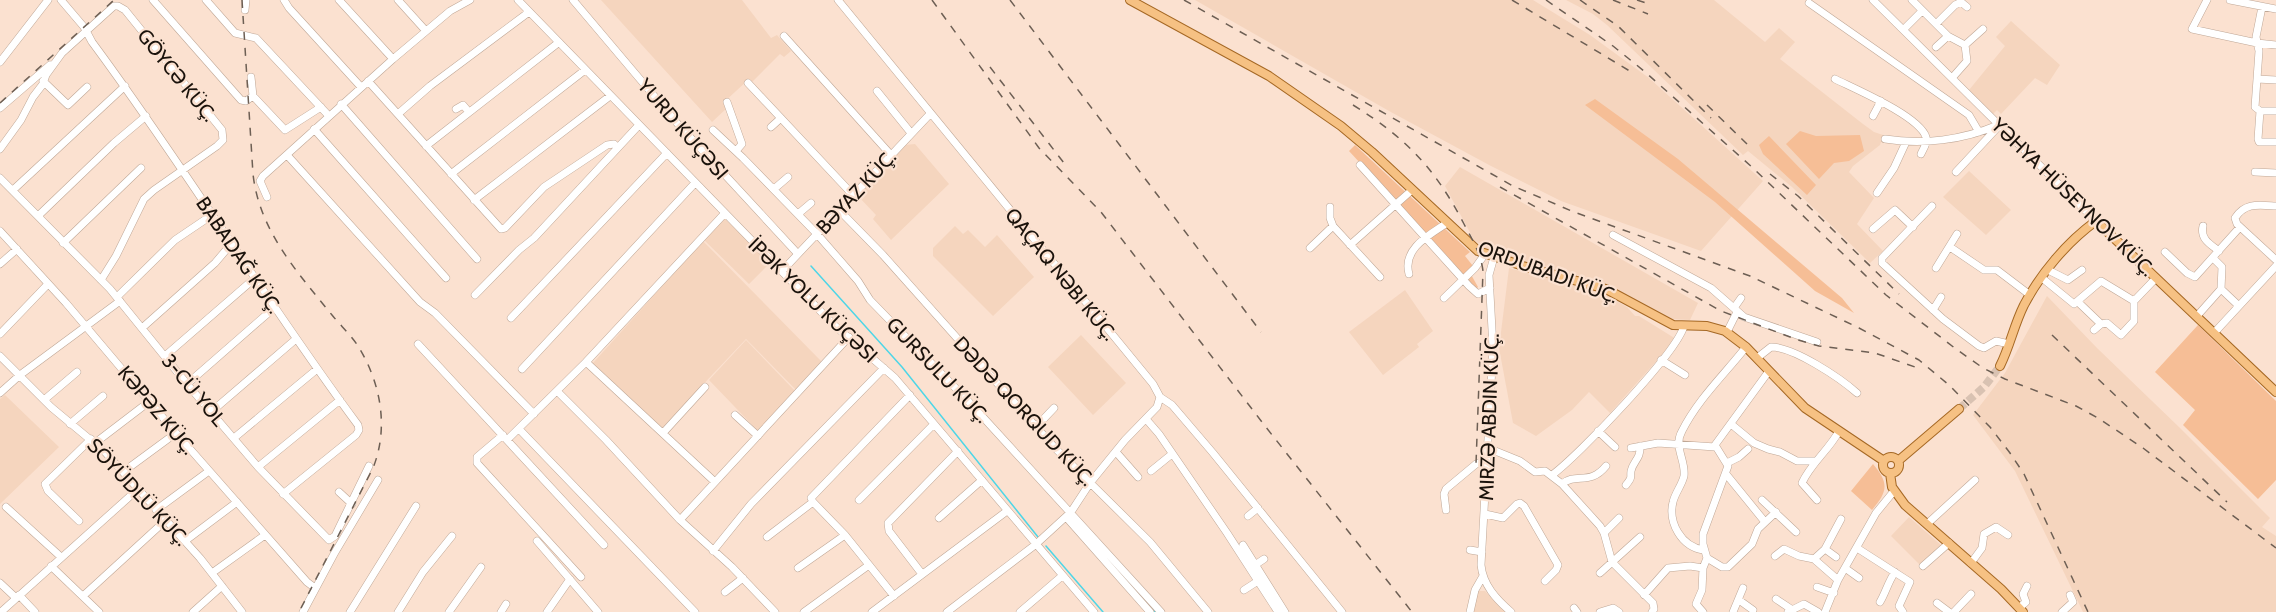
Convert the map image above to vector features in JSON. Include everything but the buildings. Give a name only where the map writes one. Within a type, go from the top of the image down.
[{"type":"main road","name":"ORDUBADI KÜÇ.","points":[[1130,0],[1263,73],[1293,92],[1354,136],[1472,246],[1485,254],[1606,289],[1662,321],[1684,326],[1707,326],[1727,332],[1746,347],[1805,408],[1884,461]]},
{"type":"main road","points":[[2000,366],[2030,296],[2048,270],[2082,231],[2096,221]]},
{"type":"main road","name":"YƏHYA HÜSEYNOV KÜÇ.","points":[[2096,221],[2276,392]]},
{"type":"main road","points":[[1890,473],[1898,470],[1898,461],[1959,409]]},
{"type":"main road","points":[[1898,461],[1891,456],[1884,461],[1883,469],[1890,473],[1894,491],[1905,505],[2021,610]]},
{"type":"street","points":[[0,62],[48,0]]},
{"type":"street","name":"BABADAĞ KÜÇ.","points":[[61,0],[86,31],[146,116],[316,370],[358,425],[359,430],[283,494]]},
{"type":"street","points":[[153,0],[241,100],[246,101],[253,96]]},
{"type":"street","points":[[206,0],[235,33],[255,38],[329,116]]},
{"type":"street","points":[[245,10],[246,0]]},
{"type":"street","points":[[284,0],[361,87]]},
{"type":"street","points":[[339,0],[393,58]]},
{"type":"street","points":[[398,0],[426,31]]},
{"type":"street","points":[[267,197],[261,179],[393,58],[459,2],[470,0]]},
{"type":"street","name":"İPƏK YOLU KÜÇƏSI","points":[[518,0],[834,325],[884,368],[910,395],[1090,611]]},
{"type":"street","name":"YURD KÜÇƏSI","points":[[573,0],[677,123],[798,254]]},
{"type":"street","name":"QAÇAQ NƏBI KÜÇ.","points":[[838,0],[1153,384],[1160,397],[1172,405],[1342,612]]},
{"type":"street","name":"YƏHYA HÜSEYNOV KÜÇ.","points":[[1873,0],[2096,221]]},
{"type":"street","points":[[1912,0],[1948,36],[1965,45]]},
{"type":"street","points":[[2207,0],[2192,29],[2276,45]]},
{"type":"street","points":[[2230,0],[2276,9]]},
{"type":"street","points":[[1936,24],[1955,5],[1961,2],[1967,7]]},
{"type":"street","points":[[1809,3],[1969,115],[1979,132]]},
{"type":"street","name":"GÖYCƏ KÜÇ.","points":[[86,31],[114,6],[125,10],[224,135],[220,143],[144,199],[116,256],[101,280]]},
{"type":"street","points":[[2262,7],[2256,37],[2259,51],[2255,107],[2260,111],[2276,111]]},
{"type":"street","points":[[1904,29],[1922,10]]},
{"type":"street","points":[[398,114],[430,86],[529,12]]},
{"type":"street","points":[[1965,45],[1983,29]]},
{"type":"street","points":[[0,108],[86,31]]},
{"type":"street","points":[[784,36],[891,155]]},
{"type":"street","points":[[1936,47],[1948,36]]},
{"type":"street","points":[[426,146],[558,43]]},
{"type":"street","points":[[1953,78],[1967,62],[1965,45]]},
{"type":"street","points":[[0,149],[21,120],[56,60]]},
{"type":"street","points":[[451,174],[585,70]]},
{"type":"street","points":[[251,77],[253,96]]},
{"type":"street","points":[[1835,79],[1881,101],[1921,129],[1926,136],[1921,154]]},
{"type":"street","points":[[2257,79],[2276,80]]},
{"type":"street","points":[[44,81],[68,105],[87,87]]},
{"type":"street","points":[[368,81],[499,228],[503,229],[552,180],[607,145],[614,144],[617,147]]},
{"type":"street","points":[[748,83],[853,195]]},
{"type":"street","points":[[13,190],[125,86]]},
{"type":"street","points":[[877,91],[911,133]]},
{"type":"street","points":[[253,96],[285,130],[321,107]]},
{"type":"street","points":[[474,200],[610,96]]},
{"type":"street","points":[[1873,116],[1881,101]]},
{"type":"street","points":[[727,102],[742,144],[736,151]]},
{"type":"street","points":[[341,104],[477,259]]},
{"type":"street","points":[[456,109],[463,105],[469,112]]},
{"type":"street","points":[[2260,111],[2259,142],[2276,142]]},
{"type":"street","name":"BƏYAZ KÜÇ.","points":[[782,271],[930,114]]},
{"type":"street","points":[[38,216],[146,116]]},
{"type":"street","points":[[771,127],[781,118]]},
{"type":"street","points":[[475,295],[534,238],[639,125]]},
{"type":"street","points":[[1886,139],[1926,142],[1979,132],[1998,125]]},
{"type":"street","points":[[1956,172],[1998,125]]},
{"type":"street","points":[[314,129],[446,278]]},
{"type":"street","name":"GURSULU KÜÇ.","points":[[713,130],[818,234],[858,281],[870,300],[970,403],[1069,515],[1161,612]]},
{"type":"street","points":[[1877,193],[1906,142]]},
{"type":"street","points":[[511,318],[667,153]]},
{"type":"street","points":[[287,155],[420,302],[435,313],[534,414]]},
{"type":"street","points":[[1360,165],[1463,280],[1478,294],[1490,288]]},
{"type":"street","points":[[63,243],[141,168]]},
{"type":"street","points":[[2255,172],[2276,173]]},
{"type":"street","points":[[774,189],[788,177]]},
{"type":"street","name":"3-CÜ YOL","points":[[0,178],[101,280],[258,467],[331,540],[352,504],[369,466]]},
{"type":"street","points":[[522,369],[695,183]]},
{"type":"street","points":[[1350,244],[1412,190]]},
{"type":"street","points":[[798,214],[811,203]]},
{"type":"street","points":[[1932,206],[1882,258],[1882,263],[1933,310],[1982,348],[1996,341],[2009,344]]},
{"type":"street","points":[[2276,206],[2244,207],[2235,218],[2239,226],[2276,260]]},
{"type":"street","points":[[1330,207],[1330,218],[1334,226],[1380,277]]},
{"type":"street","name":"DƏDƏ QORQUD KÜÇ.","points":[[839,210],[883,255],[1036,427],[1150,542],[1208,612]]},
{"type":"street","points":[[1873,229],[1895,210],[1913,227]]},
{"type":"street","points":[[580,577],[477,462],[477,457],[519,429],[586,362],[725,213]]},
{"type":"street","points":[[0,393],[20,375],[86,327],[118,299],[175,240],[212,215]]},
{"type":"street","points":[[1409,274],[1407,264],[1410,254],[1426,238],[1447,223]]},
{"type":"street","points":[[1310,248],[1334,226]]},
{"type":"street","points":[[2203,226],[2204,238],[2218,251]]},
{"type":"street","points":[[2165,252],[2192,277],[2195,277],[2239,226]]},
{"type":"street","name":"KƏPƏZ KÜÇ.","points":[[0,231],[265,535],[315,588]]},
{"type":"street","points":[[1936,268],[1957,234]]},
{"type":"street","points":[[1612,235],[1711,288],[1744,317],[1817,342]]},
{"type":"street","points":[[142,328],[215,263],[232,243]]},
{"type":"street","points":[[1950,247],[1984,270],[1997,270],[2030,296]]},
{"type":"street","points":[[0,264],[17,249]]},
{"type":"street","points":[[1444,298],[1475,268],[1485,254]]},
{"type":"street","name":"MIRZƏ ABDIN KÜÇ.","points":[[1470,612],[1475,590],[1483,576],[1482,552],[1493,348],[1489,275],[1494,257]]},
{"type":"street","points":[[2197,316],[2221,289],[2222,267],[2213,258]]},
{"type":"street","points":[[2214,333],[2276,266]]},
{"type":"street","points":[[2048,270],[2068,280],[2082,270]]},
{"type":"street","points":[[165,356],[255,278]]},
{"type":"street","points":[[2042,278],[2074,304],[2101,281],[2134,301]]},
{"type":"street","points":[[2078,302],[2101,324],[2109,325],[2121,335],[2134,321],[2134,301],[2156,278]]},
{"type":"street","points":[[0,334],[48,284]]},
{"type":"street","points":[[2221,289],[2239,306]]},
{"type":"street","points":[[1933,310],[1941,297]]},
{"type":"street","points":[[1727,332],[1741,298]]},
{"type":"street","points":[[187,384],[274,308]]},
{"type":"street","points":[[2094,330],[2101,324]]},
{"type":"street","points":[[1552,475],[1574,457],[1677,342],[1684,326]]},
{"type":"street","points":[[680,520],[849,337]]},
{"type":"street","points":[[211,412],[296,339]]},
{"type":"street","points":[[418,344],[604,545]]},
{"type":"street","points":[[1704,550],[1684,539],[1672,521],[1673,502],[1684,476],[1678,443],[1684,426],[1707,392],[1722,378],[1746,347]]},
{"type":"street","points":[[1757,358],[1770,347],[1786,350],[1831,375],[1857,393]]},
{"type":"street","name":"SÖYÜDLÜ KÜÇ.","points":[[0,356],[70,424],[93,441],[123,472],[212,573],[240,611]]},
{"type":"street","points":[[1661,360],[1685,375]]},
{"type":"street","points":[[586,362],[715,482]]},
{"type":"street","points":[[713,551],[751,504],[884,368]]},
{"type":"street","points":[[234,438],[316,370]]},
{"type":"street","points":[[1715,447],[1769,371]]},
{"type":"street","points":[[44,400],[78,372]]},
{"type":"street","points":[[663,433],[705,387]]},
{"type":"street","points":[[557,391],[680,520],[743,578],[775,612]]},
{"type":"street","points":[[894,596],[845,535],[813,502],[812,495],[910,395]]},
{"type":"street","points":[[70,424],[103,396]]},
{"type":"street","points":[[947,612],[1035,545],[1069,515],[1090,483],[1157,407],[1160,397]]},
{"type":"street","points":[[258,467],[340,400]]},
{"type":"street","points":[[80,521],[48,491],[45,484],[93,441],[150,401]]},
{"type":"street","points":[[1036,427],[1054,408]]},
{"type":"street","points":[[735,415],[758,436]]},
{"type":"street","points":[[1146,419],[1278,612]]},
{"type":"street","points":[[1731,423],[1754,443],[1797,461],[1814,461]]},
{"type":"street","points":[[859,500],[934,424]]},
{"type":"street","points":[[519,429],[695,612]]},
{"type":"street","points":[[1598,431],[1615,447]]},
{"type":"street","points":[[1817,500],[1802,483],[1814,461],[1839,431]]},
{"type":"street","points":[[123,472],[176,433]]},
{"type":"street","points":[[1631,448],[1658,443],[1715,447],[1727,463],[1726,474],[1713,502],[1703,534],[1707,558],[1722,567],[1728,567],[1752,544],[1756,532],[1776,512]]},
{"type":"street","points":[[1626,485],[1632,478],[1631,469],[1640,455],[1640,446]]},
{"type":"street","points":[[1488,448],[1520,461],[1535,472],[1544,470],[1562,484],[1604,533],[1612,562],[1655,606],[1652,612]]},
{"type":"street","points":[[1727,463],[1748,449]]},
{"type":"street","points":[[922,574],[889,531],[888,523],[958,451]]},
{"type":"street","points":[[1116,452],[1138,477]]},
{"type":"street","points":[[1151,471],[1172,454]]},
{"type":"street","points":[[1446,510],[1444,494],[1446,489],[1476,464],[1487,460]]},
{"type":"street","points":[[1562,484],[1570,479],[1587,479],[1598,475],[1606,466]]},
{"type":"street","points":[[156,510],[209,471]]},
{"type":"street","points":[[1726,474],[1765,522]]},
{"type":"street","points":[[303,612],[378,480]]},
{"type":"street","points":[[939,518],[982,480]]},
{"type":"street","points":[[1927,524],[1975,480]]},
{"type":"street","points":[[1,612],[138,489]]},
{"type":"street","points":[[1776,599],[1790,611],[1804,604],[1824,612],[1838,580],[1876,513],[1894,491]]},
{"type":"street","points":[[339,492],[352,504]]},
{"type":"street","points":[[1762,500],[1796,532]]},
{"type":"street","points":[[184,541],[237,502]]},
{"type":"street","points":[[767,537],[813,502]]},
{"type":"street","points":[[1485,514],[1503,518],[1517,504],[1524,506],[1558,565],[1545,581]]},
{"type":"street","points":[[350,612],[416,506]]},
{"type":"street","points":[[6,507],[61,557]]},
{"type":"street","points":[[1248,516],[1258,508]]},
{"type":"street","points":[[872,612],[1006,511]]},
{"type":"street","points":[[1069,515],[1150,612]]},
{"type":"street","points":[[1604,533],[1619,518]]},
{"type":"street","points":[[1814,559],[1825,549],[1841,519]]},
{"type":"street","points":[[83,596],[166,520]]},
{"type":"street","points":[[1971,563],[1982,548],[1984,534],[1996,527],[2008,535]]},
{"type":"street","points":[[212,573],[265,535]]},
{"type":"street","points":[[798,568],[845,535]]},
{"type":"street","points":[[398,612],[423,572],[452,536]]},
{"type":"street","points":[[1600,573],[1640,537]]},
{"type":"street","points":[[537,542],[598,612]]},
{"type":"street","points":[[1923,566],[1949,543]]},
{"type":"street","points":[[1243,545],[1285,612]]},
{"type":"street","points":[[1857,548],[1910,582],[1899,606],[1903,612]]},
{"type":"street","points":[[1775,556],[1784,549],[1799,556],[1814,559],[1838,580]]},
{"type":"street","points":[[1825,549],[1836,557]]},
{"type":"street","points":[[1470,550],[1482,552]]},
{"type":"street","points":[[1692,612],[1702,590],[1703,568],[1707,558]]},
{"type":"street","points":[[1255,565],[1264,559]]},
{"type":"street","points":[[804,612],[870,565]]},
{"type":"street","points":[[51,566],[99,612]]},
{"type":"street","points":[[1644,595],[1668,568],[1690,566],[1703,568]]},
{"type":"street","points":[[449,612],[481,567]]},
{"type":"street","points":[[1845,568],[1859,578]]},
{"type":"street","points":[[1880,602],[1886,593],[1887,583],[1895,572]]},
{"type":"street","points":[[1020,612],[1062,576]]},
{"type":"street","points":[[1483,576],[1489,588],[1511,612]]},
{"type":"street","points":[[724,592],[743,578]]},
{"type":"street","points":[[547,612],[570,579]]},
{"type":"street","points":[[1244,590],[1258,581]]},
{"type":"street","points":[[0,583],[35,612]]},
{"type":"street","points":[[193,612],[222,586]]},
{"type":"street","points":[[2021,610],[2026,602],[2023,594],[2027,586]]},
{"type":"street","points":[[1817,587],[1834,593]]},
{"type":"street","points":[[1733,612],[1743,588]]},
{"type":"street","points":[[1938,603],[1951,612],[1971,594]]},
{"type":"street","points":[[2062,612],[2073,602],[2070,595]]},
{"type":"street","points":[[1739,600],[1753,610]]},
{"type":"street","points":[[501,612],[506,604]]},
{"type":"street","points":[[1696,604],[1703,612]]},
{"type":"street","points":[[1600,612],[1613,608],[1619,612]]},
{"type":"shaded area","points":[[601,0],[742,0],[771,38],[777,35],[791,51],[784,57],[780,54],[751,83],[748,80],[723,103],[727,108],[712,122]]},
{"type":"shaded area","points":[[1195,0],[1533,0],[1590,35],[1649,78],[1763,181],[1701,251],[1561,201],[1389,111]]},
{"type":"shaded area","points":[[1566,0],[1714,0],[1765,42],[1779,28],[1795,42],[1780,59],[1874,132],[1886,136],[1884,143],[1881,142],[1849,172],[1874,198],[1857,224],[1883,251],[1870,263],[1792,187],[1748,151],[1743,155],[1607,25],[1593,14]]},
{"type":"shaded area","points":[[2011,21],[2060,65],[2047,85],[2035,78],[2001,114],[1997,110],[1993,114],[1969,90],[2005,46],[1996,37]]},
{"type":"shaded area","points":[[1595,99],[1678,159],[1842,298],[1854,313],[1815,291],[1715,202],[1585,105]]},
{"type":"shaded area","points":[[1800,131],[1816,136],[1860,135],[1864,151],[1849,161],[1834,163],[1819,179],[1786,144]]},
{"type":"shaded area","points":[[1769,136],[1816,185],[1807,195],[1763,154],[1759,145]]},
{"type":"shaded area","points":[[915,144],[949,184],[891,240],[873,219],[876,215],[857,195],[905,145]]},
{"type":"shaded area","points":[[1355,145],[1470,252],[1465,256],[1473,266],[1469,271],[1478,287],[1476,289],[1349,151]]},
{"type":"shaded area","points":[[1460,167],[1698,303],[1690,320],[1669,319],[1598,281],[1491,252],[1474,240],[1445,186]]},
{"type":"shaded area","points":[[1969,171],[2011,210],[1986,235],[1943,197]]},
{"type":"shaded area","points":[[724,218],[770,263],[749,284],[704,240]]},
{"type":"shaded area","points":[[955,226],[963,234],[968,230],[985,247],[997,235],[1034,277],[993,316],[933,256],[933,248]]},
{"type":"shaded area","points":[[703,241],[822,362],[796,390],[746,339],[662,428],[593,363]]},
{"type":"shaded area","points":[[1509,268],[1601,292],[1627,307],[1635,316],[1639,316],[1676,339],[1610,413],[1589,392],[1572,410],[1536,436],[1513,423],[1499,348]]},
{"type":"shaded area","points":[[1405,290],[1433,331],[1417,344],[1419,347],[1383,375],[1349,332]]},
{"type":"shaded area","points":[[2047,296],[2270,518],[2262,527],[2276,536],[2276,612],[2083,612],[2015,471],[1973,415],[2005,373]]},
{"type":"shaded area","points":[[2198,325],[2276,401],[2276,480],[2258,499],[2183,425],[2195,410],[2155,372]]},
{"type":"shaded area","points":[[1081,335],[1126,383],[1093,415],[1048,367]]},
{"type":"shaded area","points":[[746,340],[795,391],[758,431],[709,380]]},
{"type":"shaded area","points":[[5,395],[59,447],[0,504],[0,399]]},
{"type":"shaded area","points":[[1873,464],[1882,477],[1885,488],[1872,510],[1851,491]]},
{"type":"shaded area","points":[[1909,517],[1942,546],[1921,566],[1891,536]]},
{"type":"shaded area","points":[[1478,591],[1485,591],[1505,612],[1473,612]]},
{"type":"waterway","points":[[811,266],[902,367],[1038,537]]},
{"type":"waterway","points":[[1046,546],[1103,612]]},
{"type":"waterway","points":[[1109,560],[1155,612]]},
{"type":"tunnel","points":[[1959,409],[1984,387],[2000,366]]},
{"type":"railway","points":[[0,103],[114,0]]},
{"type":"railway","points":[[242,0],[253,174],[263,214],[271,232],[293,266],[358,346],[372,375],[380,406],[381,437],[373,468],[299,612]]},
{"type":"railway","points":[[932,0],[1039,148],[1101,212],[1265,426],[1412,612]]},
{"type":"railway","points":[[1010,0],[1261,332]]},
{"type":"railway","points":[[1184,0],[1513,186],[1574,212],[1750,276],[1859,328],[1919,360],[1949,385],[1990,427],[2010,453],[2024,474],[2088,612]]},
{"type":"railway","points":[[1512,0],[1633,73]]},
{"type":"railway","points":[[1546,0],[1613,46],[1644,71],[1753,168],[1886,295],[1956,349],[1983,368],[2005,379],[2076,406],[2098,418],[2143,448],[2276,548]]},
{"type":"railway","points":[[1580,0],[1618,26],[1711,118]]},
{"type":"railway","points":[[1613,0],[1648,14]]},
{"type":"railway","points":[[1637,0],[1652,5]]},
{"type":"railway","points":[[990,67],[1067,167]]},
{"type":"railway","points":[[1353,105],[1404,142],[1430,170],[1453,204],[1480,259],[1483,271],[1476,464]]},
{"type":"railway","points":[[1707,105],[1747,144]]},
{"type":"railway","points":[[1770,174],[1798,196],[1899,294]]},
{"type":"railway","points":[[1500,187],[1721,311],[1798,340],[1819,346],[1875,353],[1915,367]]},
{"type":"railway","points":[[2052,335],[2227,502]]}]
